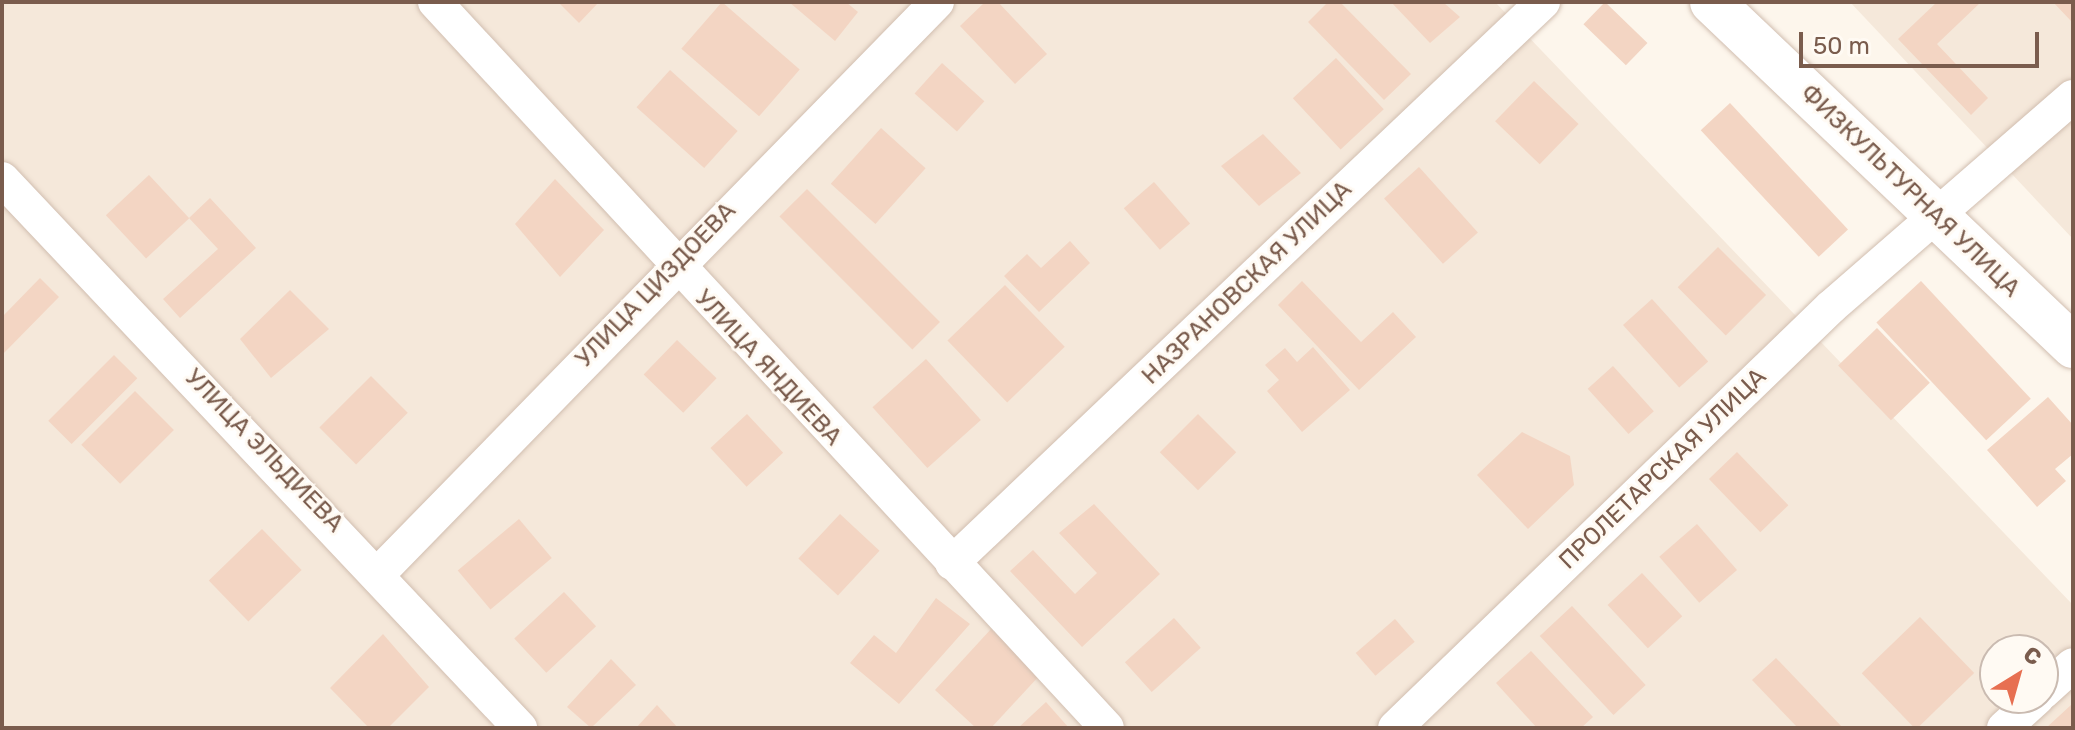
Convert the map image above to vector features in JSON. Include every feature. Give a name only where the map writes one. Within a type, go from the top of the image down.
[{"type":"main road","name":"ФИЗКУЛЬТУРНАЯ УЛИЦА","points":[[1712,2],[2073,346]]},
{"type":"street","name":"УЛИЦА ЯНДИЕВА","points":[[435,2],[673,267],[1107,728]]},
{"type":"street","name":"УЛИЦА ЦИЗДОЕВА","points":[[380,572],[673,267],[937,2]]},
{"type":"street","name":"НАЗРАНОВСКАЯ УЛИЦА","points":[[952,563],[1543,2]]},
{"type":"street","name":"ПРОЛЕТАРСКАЯ УЛИЦА","points":[[1395,728],[1831,307],[1939,219],[2073,97]]},
{"type":"street","name":"УЛИЦА ЭЛЬДИЕВА","points":[[2,179],[380,572],[520,728]]},
{"type":"street","points":[[2004,728],[2019,714]]},
{"type":"shaded area","points":[[2,2],[1495,2],[2073,605],[2073,728],[2,728]]},
{"type":"shaded area","points":[[1850,2],[2073,2],[2073,239]]},
{"type":"building","points":[[558,2],[599,2],[579,23]]},
{"type":"building","points":[[722,2],[800,70],[759,116],[681,49]]},
{"type":"building","points":[[789,2],[846,2],[858,12],[835,41]]},
{"type":"building","points":[[985,2],[998,2],[1047,54],[1015,84],[960,26]]},
{"type":"building","points":[[1328,2],[1340,2],[1411,74],[1384,100],[1308,22]]},
{"type":"building","points":[[1391,2],[1443,2],[1460,17],[1430,43]]},
{"type":"building","points":[[1605,2],[1647,43],[1626,65],[1583,24]]},
{"type":"building","points":[[1937,2],[1981,2],[1937,44],[1988,98],[1971,115],[1898,39]]},
{"type":"building","points":[[2053,2],[2073,2],[2073,19],[2071,21]]},
{"type":"building","points":[[1336,58],[1384,109],[1341,149],[1293,98]]},
{"type":"building","points":[[942,63],[984,101],[957,132],[915,93]]},
{"type":"building","points":[[670,70],[738,131],[704,168],[637,107]]},
{"type":"building","points":[[1534,81],[1579,124],[1540,164],[1495,121]]},
{"type":"building","points":[[1730,103],[1848,230],[1819,257],[1701,130]]},
{"type":"building","points":[[881,128],[926,168],[875,224],[831,184]]},
{"type":"building","points":[[1263,134],[1301,173],[1259,206],[1221,166]]},
{"type":"building","points":[[1419,167],[1478,232],[1443,264],[1384,198]]},
{"type":"building","points":[[149,175],[189,218],[146,258],[106,215]]},
{"type":"building","points":[[555,179],[604,230],[560,277],[515,224]]},
{"type":"building","points":[[1154,182],[1190,224],[1160,250],[1124,208]]},
{"type":"building","points":[[807,189],[940,322],[912,350],[779,217]]},
{"type":"building","points":[[210,198],[256,248],[180,318],[163,299],[218,249],[189,218]]},
{"type":"building","points":[[1070,241],[1090,263],[1039,312],[1004,276],[1027,254],[1041,268]]},
{"type":"building","points":[[1718,247],[1766,295],[1726,335],[1678,287]]},
{"type":"building","points":[[40,278],[59,297],[2,355],[2,317]]},
{"type":"building","points":[[1302,281],[1361,342],[1393,312],[1416,337],[1359,390],[1278,305]]},
{"type":"building","points":[[1921,281],[2031,399],[1986,440],[1876,323]]},
{"type":"building","points":[[1005,285],[1065,347],[1007,402],[947,341]]},
{"type":"building","points":[[290,290],[329,329],[271,378],[240,339]]},
{"type":"building","points":[[1652,299],[1708,361],[1679,388],[1623,325]]},
{"type":"building","points":[[1877,328],[1930,383],[1891,420],[1838,366]]},
{"type":"building","points":[[677,340],[717,378],[683,413],[644,375]]},
{"type":"building","points":[[1313,347],[1350,390],[1302,432],[1267,391],[1279,380],[1265,365],[1285,348],[1297,362]]},
{"type":"building","points":[[114,355],[137,378],[72,444],[48,421]]},
{"type":"building","points":[[926,359],[981,420],[927,468],[872,407]]},
{"type":"building","points":[[1613,366],[1654,411],[1629,434],[1588,389]]},
{"type":"building","points":[[371,376],[408,413],[356,464],[319,428]]},
{"type":"building","points":[[135,391],[174,430],[120,484],[81,445]]},
{"type":"building","points":[[2048,397],[2073,425],[2073,454],[2055,469],[2066,481],[2037,507],[1987,450]]},
{"type":"building","points":[[747,414],[783,453],[747,487],[710,448]]},
{"type":"building","points":[[1198,414],[1236,452],[1198,490],[1160,452]]},
{"type":"building","points":[[1522,432],[1570,456],[1574,485],[1528,529],[1477,475]]},
{"type":"building","points":[[1737,452],[1788,505],[1760,532],[1709,479]]},
{"type":"building","points":[[1094,504],[1160,574],[1082,647],[1010,571],[1033,550],[1075,594],[1097,573],[1059,533]]},
{"type":"building","points":[[840,514],[879,551],[838,595],[798,559]]},
{"type":"building","points":[[519,519],[552,558],[490,609],[458,570]]},
{"type":"building","points":[[1697,524],[1737,570],[1699,603],[1659,557]]},
{"type":"building","points":[[262,529],[302,570],[248,621],[209,580]]},
{"type":"building","points":[[1642,573],[1682,616],[1648,648],[1608,605]]},
{"type":"building","points":[[564,592],[596,626],[546,673],[514,638]]},
{"type":"building","points":[[936,598],[970,624],[899,704],[850,663],[874,635],[896,653]]},
{"type":"building","points":[[1572,606],[1646,685],[1613,715],[1540,636]]},
{"type":"building","points":[[1920,617],[1974,673],[1917,728],[1862,673]]},
{"type":"building","points":[[1174,618],[1201,648],[1152,692],[1125,662]]},
{"type":"building","points":[[1395,619],[1415,642],[1375,676],[1356,653]]},
{"type":"building","points":[[991,629],[1040,675],[991,728],[976,728],[935,690]]},
{"type":"building","points":[[383,634],[429,687],[388,728],[369,728],[330,688]]},
{"type":"building","points":[[1531,651],[1593,717],[1581,728],[1537,728],[1496,683]]},
{"type":"building","points":[[1776,658],[1843,728],[1798,728],[1752,680]]},
{"type":"building","points":[[611,659],[636,685],[591,728],[567,707]]},
{"type":"building","points":[[1046,702],[1069,728],[1018,728]]},
{"type":"building","points":[[657,705],[678,728],[636,728]]},
{"type":"building","points":[[2071,705],[2073,728],[2046,728]]}]
